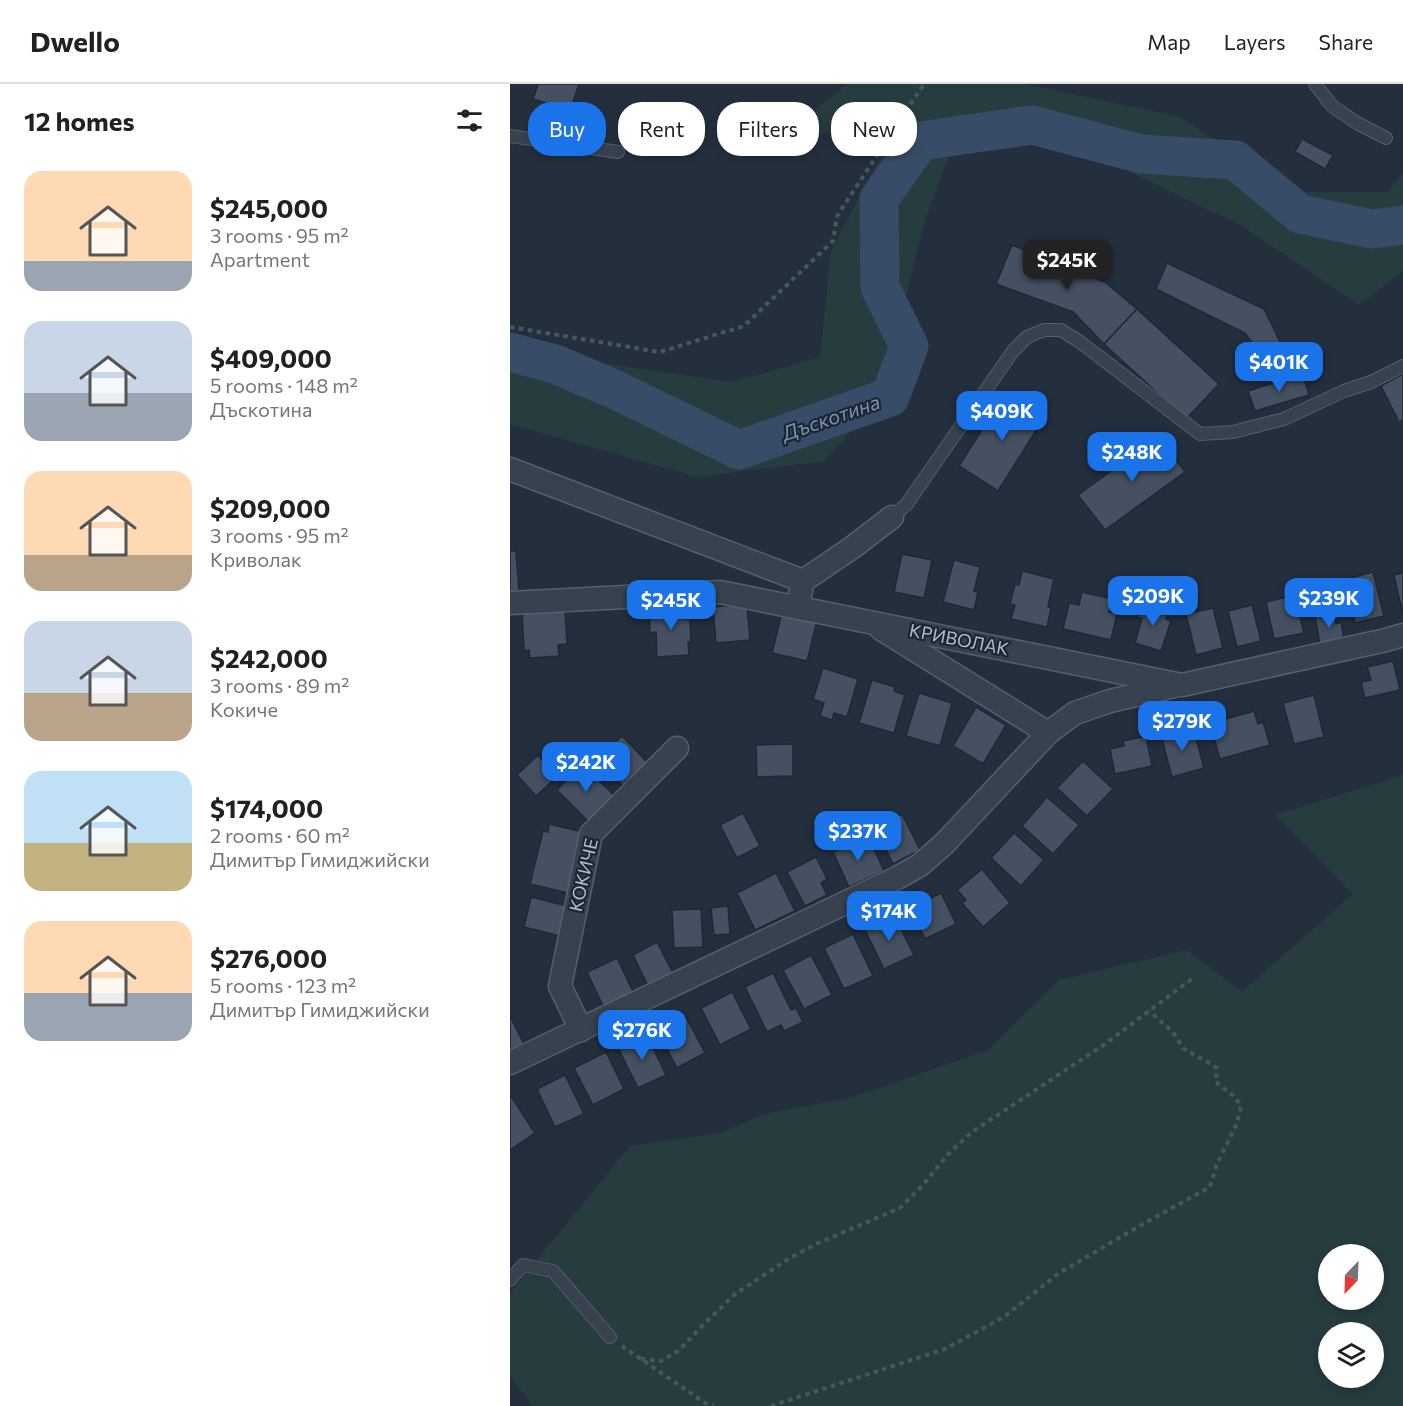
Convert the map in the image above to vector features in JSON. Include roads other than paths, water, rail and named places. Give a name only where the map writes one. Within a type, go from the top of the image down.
[{"type":"street","points":[[510,469],[803,581]]},
{"type":"street","points":[[798,608],[803,581],[892,517]]},
{"type":"street","name":"КРИВОЛАК","points":[[510,603],[720,592],[1182,684],[1386,640],[1403,634]]},
{"type":"street","points":[[870,622],[1048,733]]},
{"type":"street","points":[[510,1063],[897,878],[920,865],[945,843],[1048,733],[1076,713],[1101,704],[1182,684]]},
{"type":"street","name":"КОКИЧЕ","points":[[581,1030],[560,986],[591,834],[677,748]]},
{"type":"lane","points":[[1315,84],[1332,106],[1357,123],[1386,138]]},
{"type":"lane","points":[[510,136],[618,152]]},
{"type":"lane","points":[[892,517],[906,505],[1013,351],[1027,336],[1044,330],[1061,330],[1080,342],[1200,434],[1233,432],[1284,419],[1403,366]]},
{"type":"lane","points":[[510,1280],[523,1265],[553,1271],[610,1337]]},
{"type":"waterway","name":"Дъскотина","points":[[510,352],[555,364],[616,390],[739,450],[890,397],[909,346],[880,287],[879,199],[920,141],[1032,125],[1141,154],[1235,160],[1300,214],[1372,229],[1403,225]]}]
